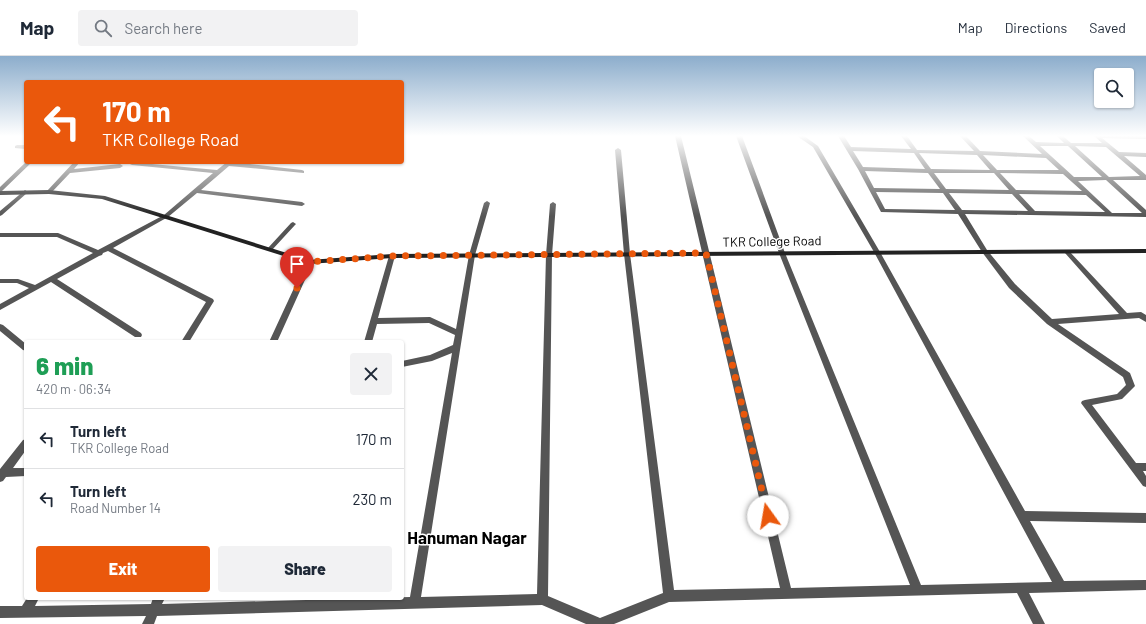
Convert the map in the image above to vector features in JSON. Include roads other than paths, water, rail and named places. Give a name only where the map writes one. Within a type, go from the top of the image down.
[{"type":"street","points":[[619,163],[627,254],[669,596]]},
{"type":"street","points":[[684,163],[787,593]]},
{"type":"street","points":[[749,163],[782,253],[917,590]]},
{"type":"street","points":[[825,163],[877,252],[1060,586]]},
{"type":"street","points":[[857,163],[883,210],[1034,214],[1146,214]]},
{"type":"street","points":[[925,163],[960,212],[984,251],[1012,286],[1050,322],[1127,375],[1131,386],[1119,397],[1085,403],[1146,483]]},
{"type":"street","points":[[989,163],[1034,214]]},
{"type":"street","points":[[1055,163],[1111,215]]},
{"type":"street","points":[[1090,163],[1146,214]]},
{"type":"street","points":[[1128,163],[1146,178]]},
{"type":"street","points":[[0,192],[28,164]]},
{"type":"street","points":[[49,192],[75,164]]},
{"type":"street","points":[[141,164],[217,172]]},
{"type":"street","points":[[0,307],[110,249],[166,216],[228,164]]},
{"type":"street","points":[[237,164],[302,172]]},
{"type":"street","points":[[69,171],[120,166]]},
{"type":"street","points":[[861,169],[931,172],[1064,172]]},
{"type":"street","points":[[1139,172],[1146,172]]},
{"type":"street","points":[[1072,179],[1146,178]]},
{"type":"street","points":[[872,190],[1086,193]]},
{"type":"street","points":[[197,191],[302,204]]},
{"type":"street","name":"TKR College Road","points":[[0,192],[49,192],[102,197],[308,262],[392,256],[1146,251]]},
{"type":"street","points":[[0,214],[25,192]]},
{"type":"street","points":[[415,602],[472,256],[488,203]]},
{"type":"street","points":[[542,599],[548,255],[554,204]]},
{"type":"street","points":[[270,249],[294,224]]},
{"type":"street","points":[[0,235],[58,235],[100,254]]},
{"type":"street","points":[[110,249],[210,301],[186,340]]},
{"type":"street","points":[[1067,252],[1125,316]]},
{"type":"street","points":[[369,340],[392,256]]},
{"type":"street","points":[[274,340],[308,262]]},
{"type":"street","points":[[52,279],[138,335]]},
{"type":"street","points":[[0,281],[18,281],[36,288]]},
{"type":"street","points":[[1050,322],[1141,315],[1146,319]]},
{"type":"street","points":[[374,321],[430,320],[459,334]]},
{"type":"street","points":[[0,327],[24,346]]},
{"type":"street","points":[[404,364],[432,358],[457,347]]},
{"type":"street","points":[[1,474],[24,445]]},
{"type":"street","points":[[1135,467],[1146,467]]},
{"type":"street","points":[[1,474],[24,472]]},
{"type":"street","points":[[1021,516],[1146,518]]},
{"type":"street","points":[[0,612],[154,610],[295,602],[415,602],[542,599],[600,624],[669,596],[1146,585]]},
{"type":"street","points":[[1020,587],[1039,624]]},
{"type":"street","points":[[25,612],[32,600]]},
{"type":"street","points":[[148,624],[158,600]]},
{"type":"district","name":"Hanuman Nagar","points":[[467,538]]}]
